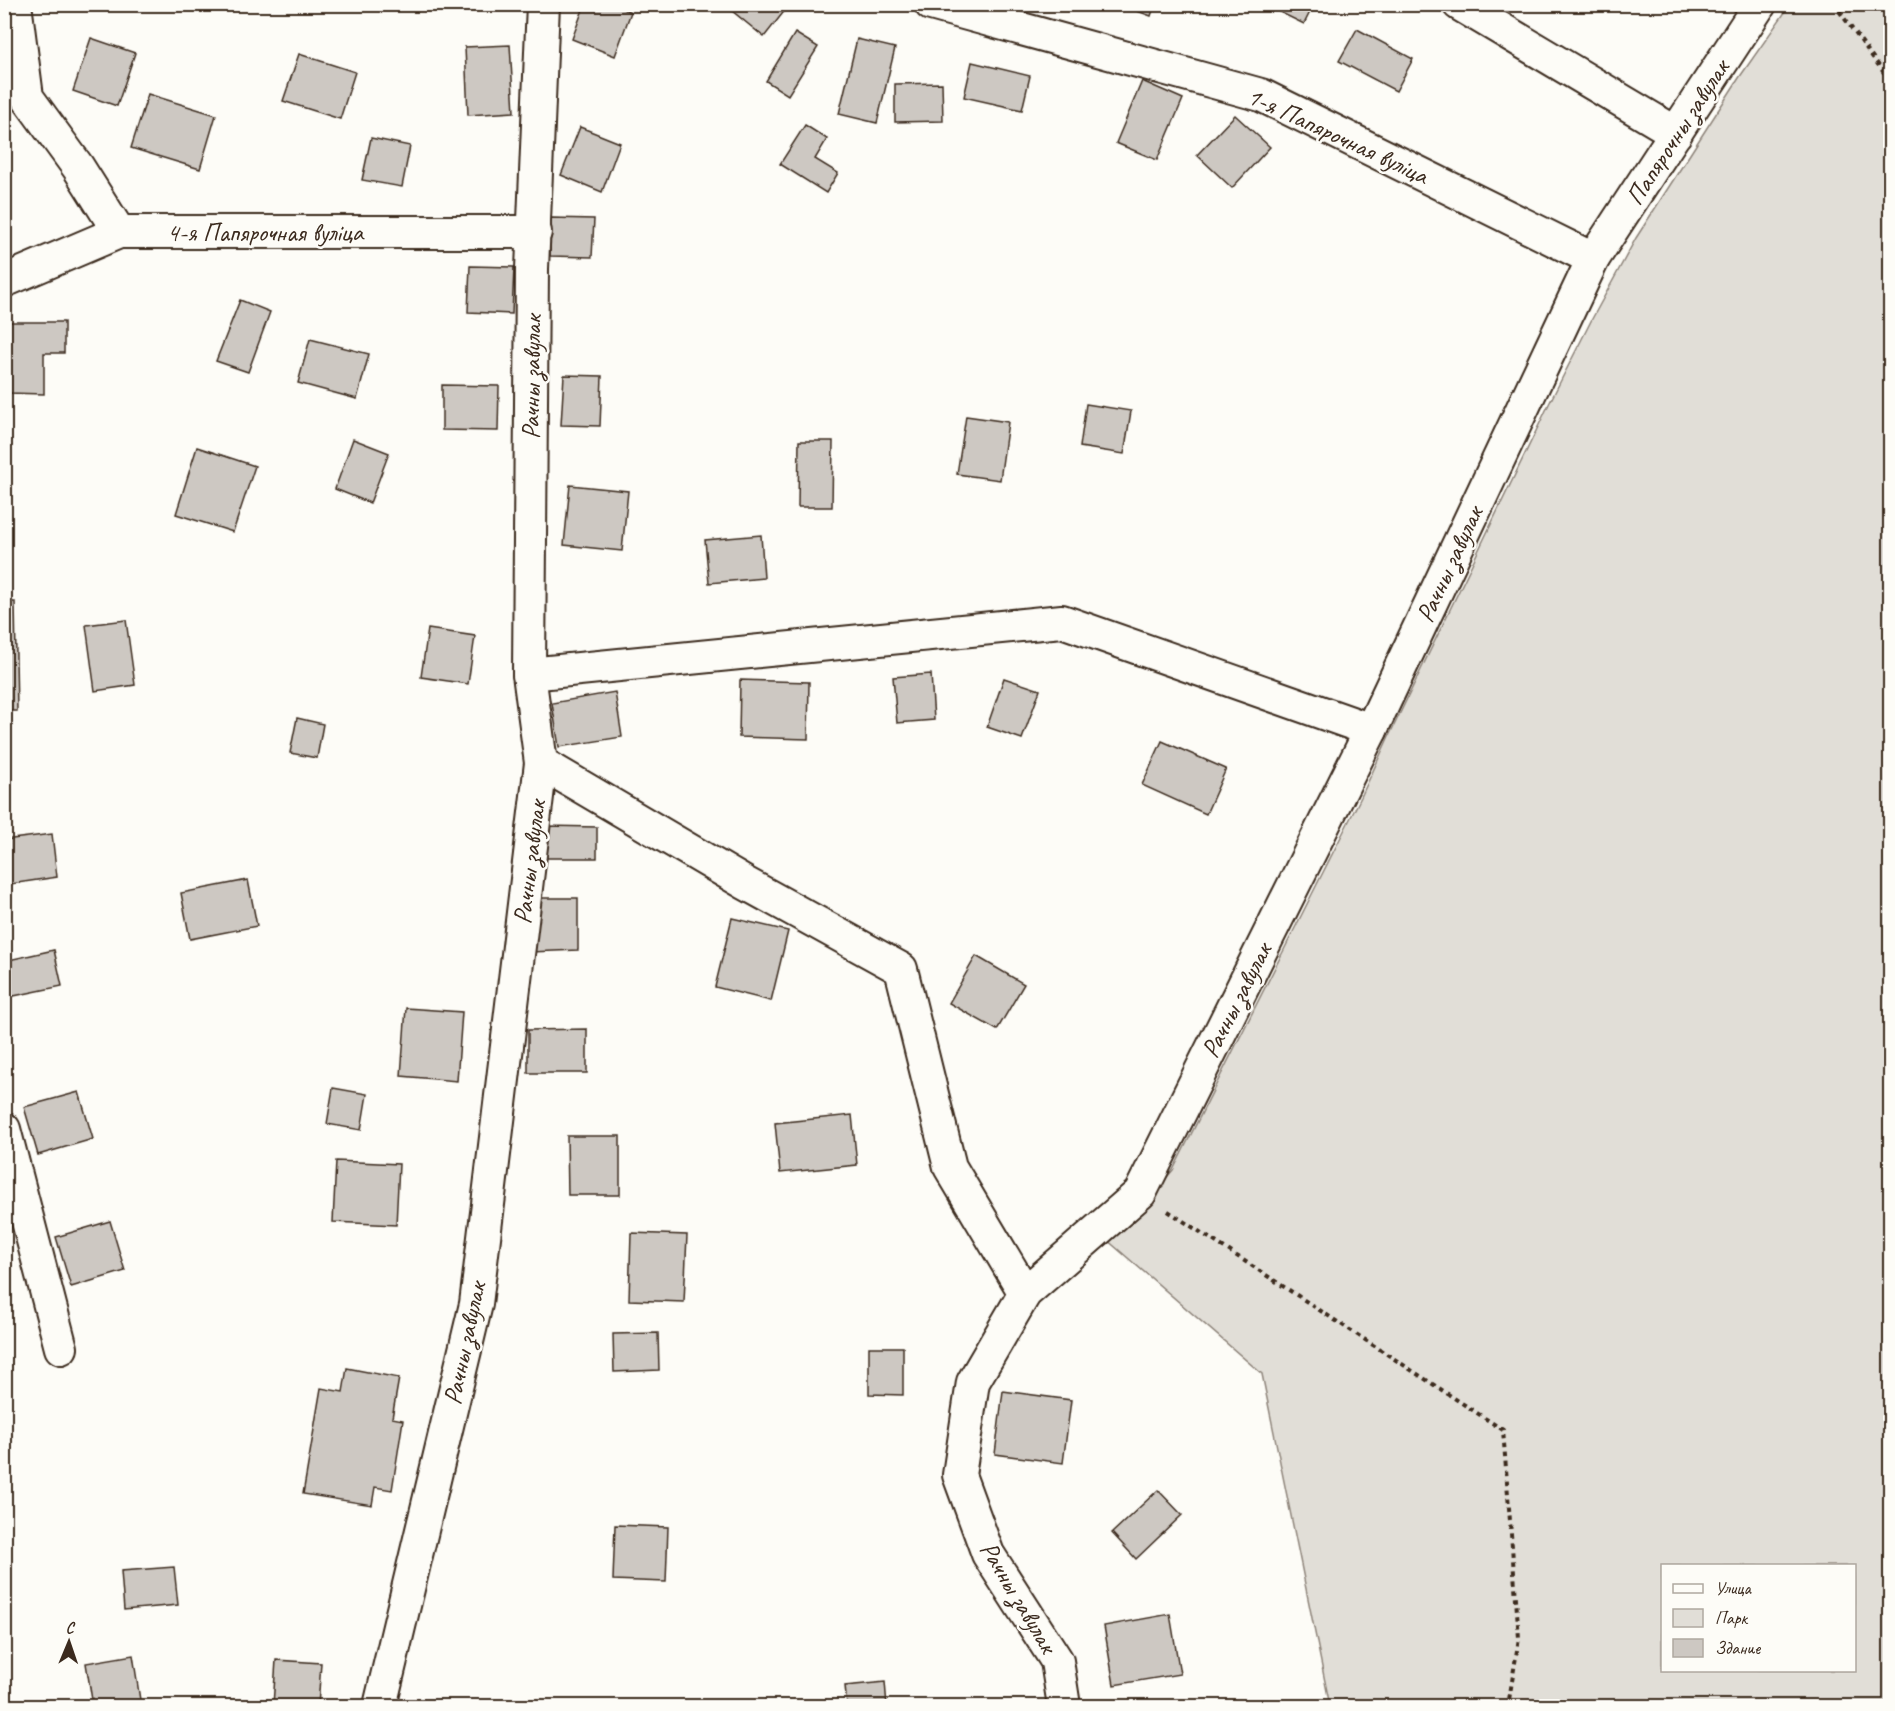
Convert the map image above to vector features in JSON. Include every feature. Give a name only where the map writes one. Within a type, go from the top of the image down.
[{"type":"street","points":[[15,4],[27,97],[78,167],[119,232]]},
{"type":"street","name":"Рачны завулак","points":[[380,1707],[476,1304],[541,763],[529,674],[532,269],[543,4]]},
{"type":"street","name":"1-я Папярочная вуліца","points":[[931,4],[1261,95],[1593,260]]},
{"type":"street","points":[[1459,4],[1676,133]]},
{"type":"street","name":"Папярочны завулак","points":[[1593,260],[1760,4]]},
{"type":"street","name":"4-я Папярочная вуліца","points":[[4,280],[119,232],[535,232]]},
{"type":"street","name":"Рачны завулак","points":[[1064,1707],[1057,1661],[988,1554],[959,1475],[973,1382],[1024,1293],[1140,1192],[1371,730],[1593,260]]},
{"type":"street","points":[[529,674],[1062,621],[1371,730]]},
{"type":"street","points":[[541,763],[746,883],[901,969],[950,1167],[1024,1293]]},
{"type":"street","points":[[4,1129],[61,1348]]},
{"type":"path","points":[[1834,4],[1890,81]]},
{"type":"path","points":[[1140,1192],[1503,1430],[1520,1638],[1508,1707]]},
{"type":"green space","points":[[1790,5],[1890,5],[1890,1706],[1330,1706],[1262,1374],[1106,1239],[1142,1206],[1173,1170],[1361,797],[1549,404],[1636,238],[1739,78]]},
{"type":"building","points":[[585,4],[611,4],[631,12],[615,56],[572,39]]},
{"type":"building","points":[[735,4],[790,4],[764,37],[731,10]]},
{"type":"building","points":[[1118,4],[1155,4],[1151,16]]},
{"type":"building","points":[[1263,4],[1314,4],[1304,24]]},
{"type":"building","points":[[1357,29],[1413,59],[1396,91],[1339,61]]},
{"type":"building","points":[[795,33],[818,47],[788,95],[766,81]]},
{"type":"building","points":[[91,38],[135,53],[117,106],[73,91]]},
{"type":"building","points":[[857,39],[895,48],[877,123],[839,114]]},
{"type":"building","points":[[510,45],[514,112],[468,115],[465,47]]},
{"type":"building","points":[[299,54],[355,72],[340,119],[283,101]]},
{"type":"building","points":[[972,62],[1030,76],[1022,110],[964,97]]},
{"type":"building","points":[[1142,81],[1183,99],[1157,160],[1116,143]]},
{"type":"building","points":[[942,83],[943,121],[895,122],[895,84]]},
{"type":"building","points":[[148,94],[216,115],[200,169],[131,148]]},
{"type":"building","points":[[1235,115],[1270,147],[1232,188],[1197,155]]},
{"type":"building","points":[[805,125],[827,139],[815,159],[838,173],[826,193],[780,164]]},
{"type":"building","points":[[580,127],[620,143],[602,192],[561,175]]},
{"type":"building","points":[[371,138],[410,146],[402,187],[362,180]]},
{"type":"building","points":[[551,218],[594,219],[592,257],[550,256]]},
{"type":"building","points":[[470,266],[514,267],[512,314],[468,312]]},
{"type":"building","points":[[240,300],[270,312],[248,372],[216,361]]},
{"type":"building","points":[[4,322],[64,322],[64,353],[44,353],[44,394],[8,393],[9,348],[4,348]]},
{"type":"building","points":[[310,339],[369,354],[357,399],[298,383]]},
{"type":"building","points":[[564,375],[602,376],[600,426],[561,425]]},
{"type":"building","points":[[442,385],[499,386],[498,431],[442,430]]},
{"type":"building","points":[[1086,404],[1131,411],[1124,454],[1080,447]]},
{"type":"building","points":[[966,416],[1008,422],[1000,480],[957,474]]},
{"type":"building","points":[[353,439],[389,453],[370,503],[335,489]]},
{"type":"building","points":[[799,441],[833,441],[832,507],[798,507]]},
{"type":"building","points":[[197,447],[255,466],[233,532],[176,514]]},
{"type":"building","points":[[570,485],[628,491],[622,551],[564,545]]},
{"type":"building","points":[[761,535],[764,578],[709,583],[705,540]]},
{"type":"building","points":[[4,602],[15,602],[17,711],[4,711]]},
{"type":"building","points":[[126,620],[135,685],[95,691],[86,625]]},
{"type":"building","points":[[428,629],[475,636],[468,684],[421,677]]},
{"type":"building","points":[[931,674],[934,720],[897,723],[893,677]]},
{"type":"building","points":[[1004,678],[1040,690],[1022,739],[987,727]]},
{"type":"building","points":[[740,680],[809,682],[808,739],[739,737]]},
{"type":"building","points":[[615,692],[622,737],[559,747],[552,703]]},
{"type":"building","points":[[297,718],[323,724],[317,758],[290,753]]},
{"type":"building","points":[[1162,741],[1226,769],[1206,814],[1142,785]]},
{"type":"building","points":[[545,826],[597,827],[597,858],[545,858]]},
{"type":"building","points":[[52,834],[57,877],[4,885],[4,840]]},
{"type":"building","points":[[248,880],[257,926],[190,939],[181,893]]},
{"type":"building","points":[[532,898],[578,898],[578,950],[530,952]]},
{"type":"building","points":[[732,918],[788,931],[771,1001],[715,987]]},
{"type":"building","points":[[54,950],[62,986],[4,998],[4,961]]},
{"type":"building","points":[[976,956],[1024,984],[997,1030],[949,1003]]},
{"type":"building","points":[[406,1008],[462,1012],[457,1081],[401,1076]]},
{"type":"building","points":[[587,1029],[587,1073],[528,1073],[528,1030]]},
{"type":"building","points":[[333,1088],[367,1094],[361,1130],[327,1124]]},
{"type":"building","points":[[79,1092],[93,1139],[38,1155],[24,1107]]},
{"type":"building","points":[[852,1115],[857,1165],[780,1173],[775,1123]]},
{"type":"building","points":[[567,1136],[620,1136],[620,1195],[568,1195]]},
{"type":"building","points":[[336,1161],[399,1164],[396,1225],[333,1222]]},
{"type":"building","points":[[110,1221],[125,1271],[71,1287],[56,1237]]},
{"type":"building","points":[[631,1233],[687,1235],[684,1302],[629,1300]]},
{"type":"building","points":[[658,1333],[659,1370],[614,1372],[613,1334]]},
{"type":"building","points":[[869,1347],[903,1347],[903,1395],[869,1394]]},
{"type":"building","points":[[347,1368],[399,1378],[392,1418],[403,1420],[392,1490],[375,1487],[372,1505],[303,1494],[321,1388],[343,1392]]},
{"type":"building","points":[[1003,1391],[1071,1400],[1063,1463],[995,1454]]},
{"type":"building","points":[[1158,1490],[1182,1515],[1136,1559],[1112,1533]]},
{"type":"building","points":[[615,1525],[668,1527],[666,1582],[613,1580]]},
{"type":"building","points":[[174,1567],[178,1605],[124,1610],[121,1571]]},
{"type":"building","points":[[1170,1614],[1180,1674],[1114,1685],[1104,1626]]},
{"type":"building","points":[[133,1655],[140,1700],[93,1706],[86,1663]]},
{"type":"building","points":[[276,1660],[321,1663],[318,1706],[273,1706]]},
{"type":"building","points":[[885,1682],[887,1706],[847,1706],[845,1686]]},
{"type":"building","points":[[950,1704],[989,1704],[989,1706],[950,1706]]}]
